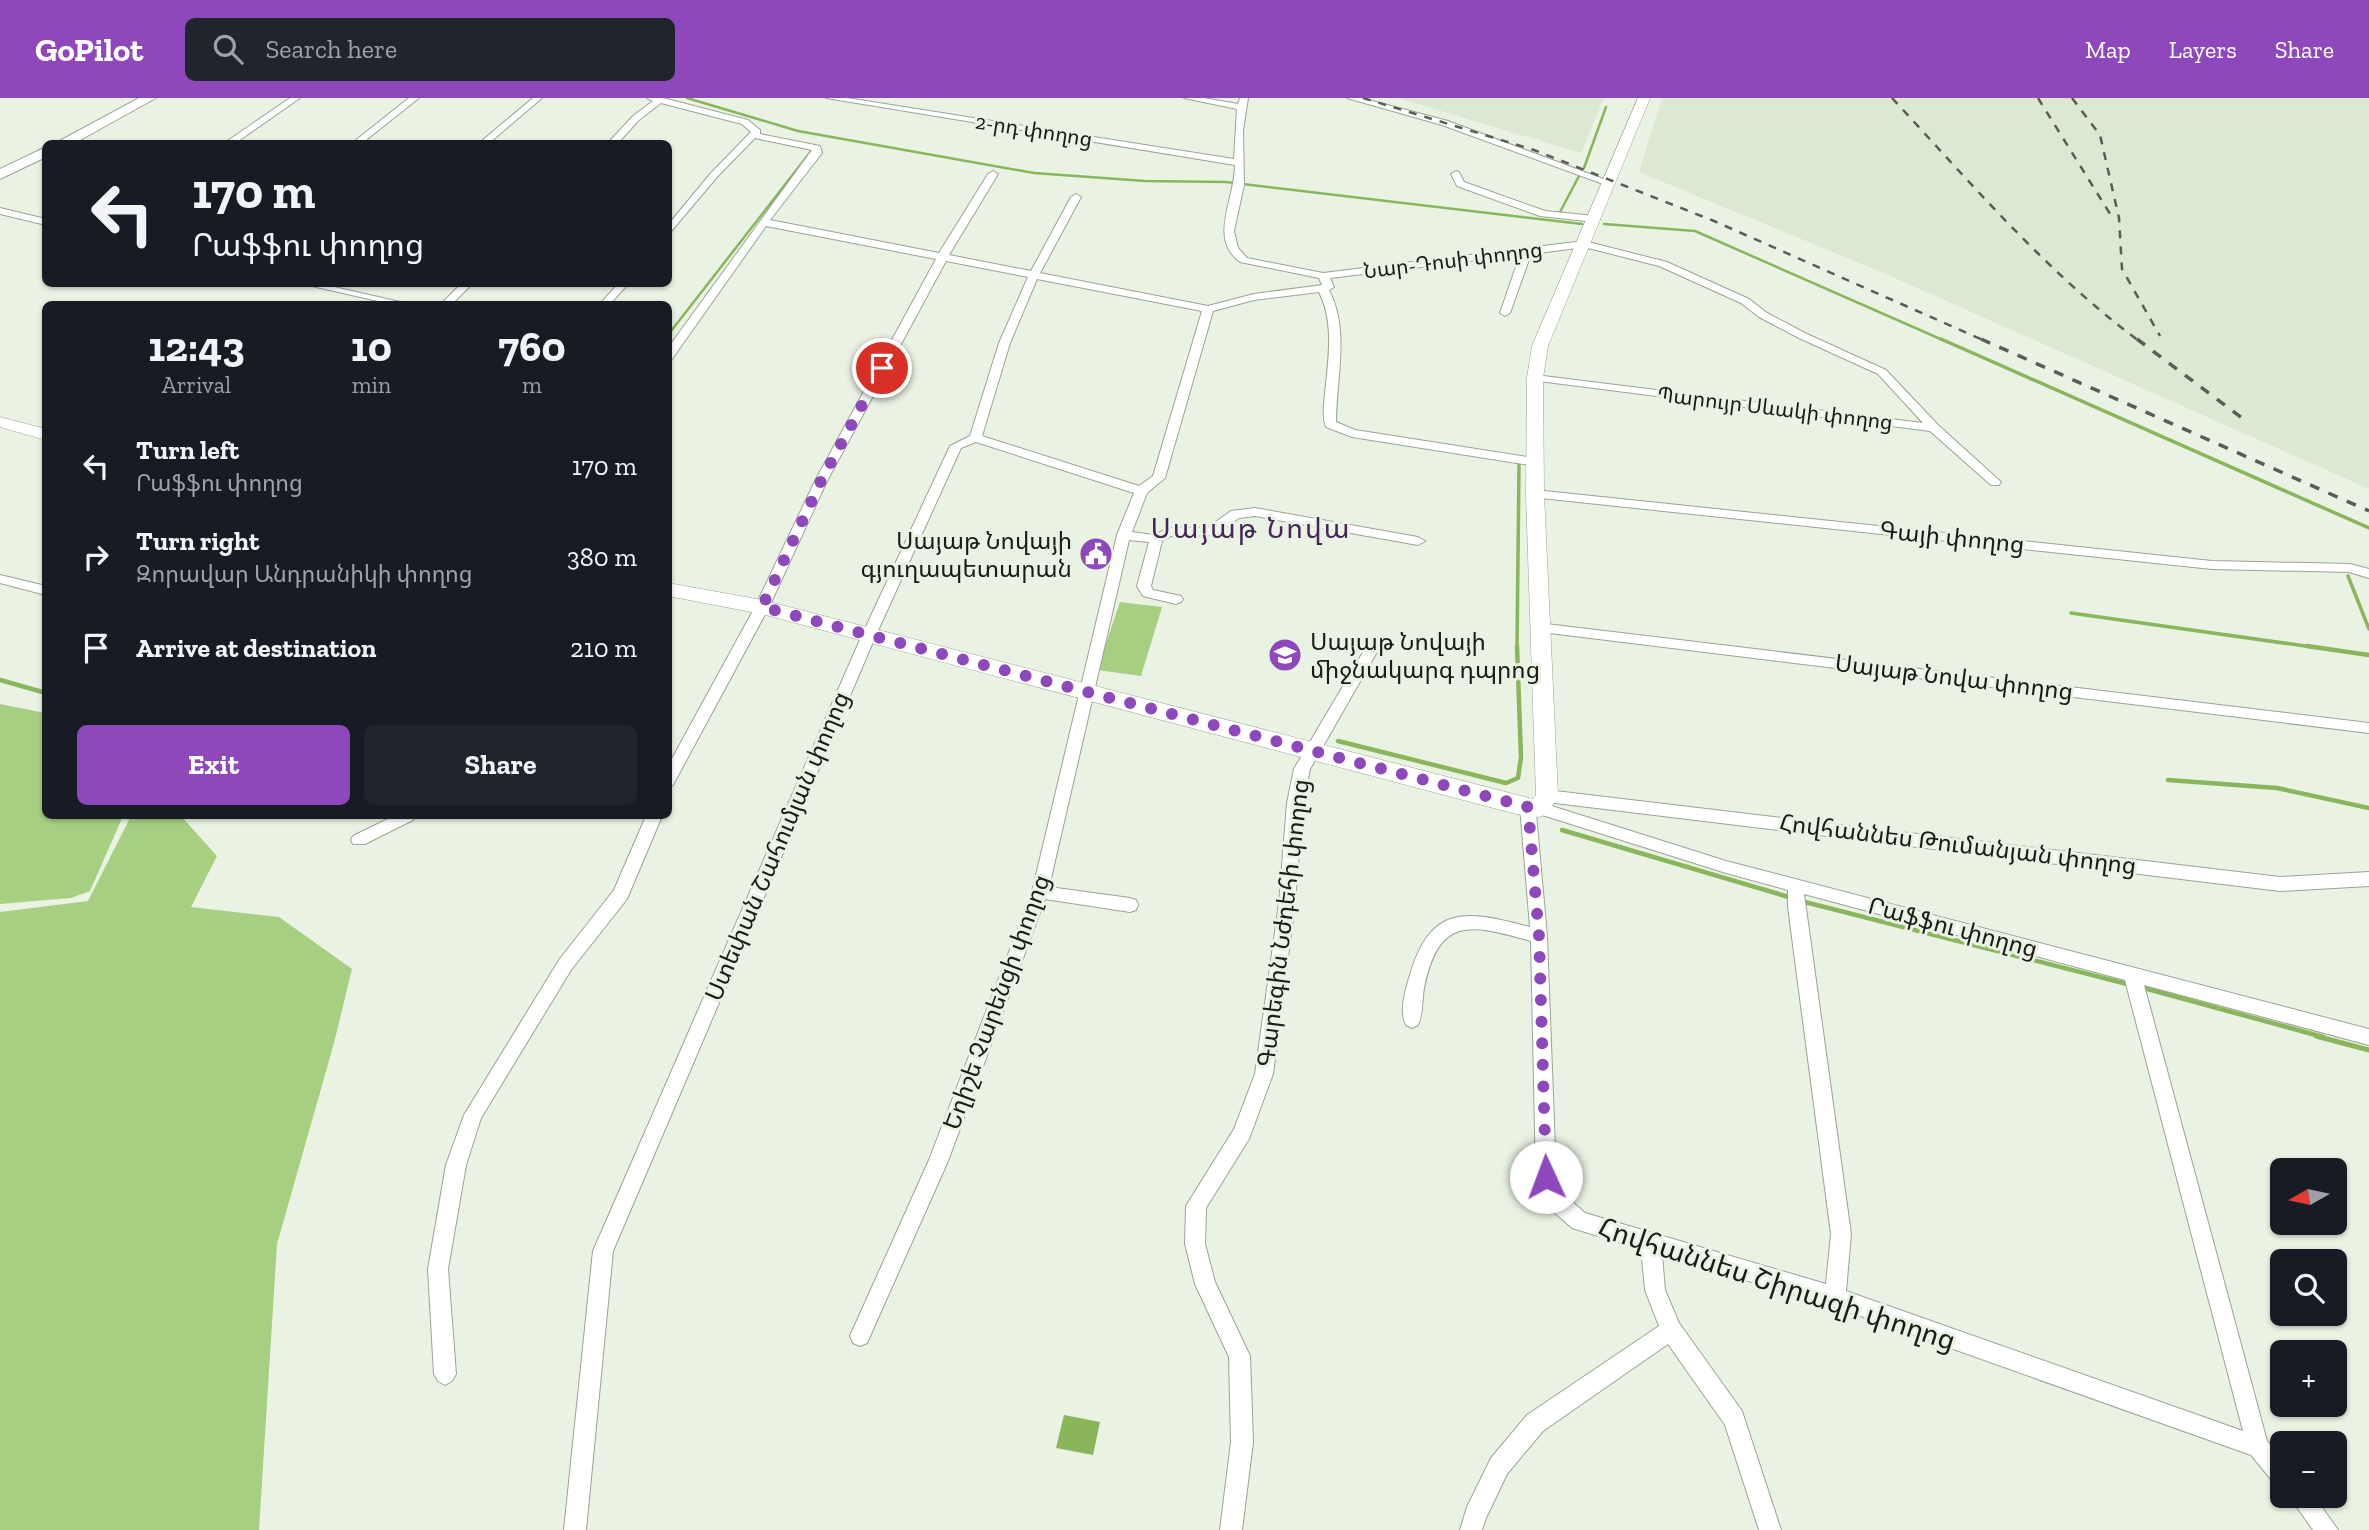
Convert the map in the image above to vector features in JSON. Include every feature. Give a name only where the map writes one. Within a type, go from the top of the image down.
[{"type":"main road","points":[[69,140],[149,98]]},
{"type":"main road","points":[[1539,804],[1535,378],[1539,346],[1644,98]]},
{"type":"main road","points":[[0,175],[42,153]]},
{"type":"main road","points":[[0,422],[42,434]]},
{"type":"main road","name":"Րաֆֆու փողոց","points":[[672,590],[762,607],[1314,753],[1539,804]]},
{"type":"street","points":[[233,140],[296,98]]},
{"type":"street","points":[[360,140],[415,98]]},
{"type":"street","points":[[487,140],[538,98]]},
{"type":"street","name":"2-րդ փողոց","points":[[830,98],[1238,163]]},
{"type":"street","points":[[1188,98],[1243,102],[1239,185],[1229,220],[1229,240],[1236,254],[1254,264],[1322,282],[1330,299],[1334,343],[1330,424],[1352,433],[1536,462]]},
{"type":"street","points":[[1351,98],[1446,123],[1609,183]]},
{"type":"street","points":[[615,140],[656,99],[745,122],[757,132],[714,176],[672,227]]},
{"type":"street","points":[[672,351],[763,222],[817,153],[817,148],[753,135]]},
{"type":"street","points":[[672,774],[762,607],[821,481],[943,256],[993,174]]},
{"type":"street","points":[[1456,174],[1460,184],[1544,214],[1595,219]]},
{"type":"street","points":[[1076,197],[1035,274],[997,364],[991,392],[975,438],[1141,491]]},
{"type":"street","points":[[0,211],[42,221]]},
{"type":"street","points":[[763,222],[1208,309],[1322,282]]},
{"type":"street","points":[[1584,244],[1662,264],[1745,301],[1763,315],[1804,337],[1882,372],[1934,428],[1995,482]]},
{"type":"street","name":"Նար-Դոսի փողոց","points":[[1322,282],[1584,244]]},
{"type":"street","points":[[1505,313],[1527,251]]},
{"type":"street","points":[[322,287],[390,301]]},
{"type":"street","points":[[449,301],[464,287]]},
{"type":"street","points":[[608,301],[620,287]]},
{"type":"street","name":"Եղիշե Չարենցի փողոց","points":[[860,1336],[939,1160],[1040,892],[1085,691],[1124,535],[1141,491],[1159,478],[1208,309]]},
{"type":"street","name":"Պարույր Սևակի փողոց","points":[[1535,378],[1934,428]]},
{"type":"street","name":"Ստեփան Շահումյան փողոց","points":[[576,1530],[603,1251],[869,635],[956,446],[975,438]]},
{"type":"street","name":"Գայի փողոց","points":[[1535,494],[2212,565],[2350,568],[2369,574]]},
{"type":"street","points":[[1124,535],[1156,539],[1169,532],[1210,532],[1236,514],[1255,512],[1418,541]]},
{"type":"street","points":[[1156,539],[1144,586],[1148,593],[1176,599]]},
{"type":"street","points":[[0,579],[42,591]]},
{"type":"street","name":"Սայաթ Նովա փողոց","points":[[1538,628],[2369,728]]},
{"type":"street","name":"Գարեգին Նժդեհի փողոց","points":[[1231,1530],[1242,1443],[1239,1356],[1205,1284],[1195,1244],[1196,1206],[1242,1133],[1264,1074],[1287,903],[1295,803],[1302,769],[1314,753],[1374,645]]},
{"type":"street","name":"Հովհաննես Թումանյան փողոց","points":[[1539,804],[2280,884],[2369,879]]},
{"type":"street","name":"Րաֆֆու փողոց","points":[[1539,804],[1726,867],[2135,982],[2369,1037]]},
{"type":"street","name":"Հովհաննես Շիրազի փողոց","points":[[1539,804],[1539,936],[1546,1177],[1562,1206],[1579,1221],[1835,1297],[2258,1447]]},
{"type":"street","points":[[359,839],[401,819]]},
{"type":"street","points":[[445,1374],[438,1269],[456,1165],[473,1115],[565,965],[621,894],[653,819]]},
{"type":"street","points":[[1796,886],[1796,907],[1840,1222],[1835,1297]]},
{"type":"street","points":[[1040,892],[1130,905]]},
{"type":"street","points":[[1412,1020],[1418,972],[1440,934],[1453,924],[1479,923],[1539,936]]},
{"type":"street","points":[[2135,982],[2258,1447],[2270,1461]]},
{"type":"street","points":[[1651,1244],[1656,1290],[1671,1330],[1734,1419],[1770,1530]]},
{"type":"street","points":[[1471,1530],[1475,1515],[1499,1466],[1535,1423],[1671,1330]]},
{"type":"street","points":[[2310,1508],[2327,1530]]},
{"type":"shaded area","points":[[1398,98],[1604,98],[1581,153]]},
{"type":"shaded area","points":[[1662,98],[2369,98],[2369,489],[1879,271],[1639,172]]},
{"type":"shaded area","points":[[1120,602],[1162,607],[1141,676],[1097,670]]},
{"type":"shaded area","points":[[0,704],[42,712],[42,819],[122,819],[90,891],[71,898],[0,904]]},
{"type":"shaded area","points":[[129,819],[184,819],[217,856],[191,907],[279,917],[352,969],[334,1043],[277,1244],[259,1530],[0,1530],[0,912],[88,901]]},
{"type":"shaded area","points":[[1064,1415],[1100,1422],[1093,1455],[1056,1448]]},
{"type":"waterway","points":[[687,98],[798,131],[1034,173],[1145,181],[1226,182],[1582,224]]},
{"type":"waterway","points":[[1584,168],[1606,107]]},
{"type":"waterway","points":[[672,330],[812,150]]},
{"type":"waterway","points":[[1559,214],[1579,176]]},
{"type":"waterway","points":[[1604,224],[1695,231],[1945,341]]},
{"type":"waterway","points":[[1941,339],[2369,528]]},
{"type":"waterway","points":[[1517,646],[1519,465]]},
{"type":"waterway","points":[[2348,576],[2369,629]]},
{"type":"waterway","points":[[2071,613],[2319,648]]},
{"type":"waterway","points":[[1338,741],[1506,783],[1518,778],[1521,757],[1517,646]]},
{"type":"waterway","points":[[2307,646],[2369,655]]},
{"type":"waterway","points":[[0,680],[42,692]]},
{"type":"waterway","points":[[2168,780],[2277,788],[2369,808]]},
{"type":"waterway","points":[[1562,830],[1792,898]]},
{"type":"waterway","points":[[1801,901],[2131,985]]},
{"type":"waterway","points":[[2140,987],[2323,1037]]},
{"type":"waterway","points":[[2316,1036],[2369,1050]]},
{"type":"railway","points":[[1363,98],[1534,150],[1714,221],[1985,341]]},
{"type":"railway","points":[[1892,98],[2041,256],[2072,286],[2139,341]]},
{"type":"railway","points":[[2038,98],[2112,217]]},
{"type":"railway","points":[[2072,98],[2100,135],[2119,218],[2122,269],[2160,336]]},
{"type":"railway","points":[[1981,339],[2369,511]]},
{"type":"railway","points":[[2137,339],[2246,421]]},
{"type":"place","name":"Սայաթ Նովայի գյուղապետարան","points":[[1096,554]]},
{"type":"place","name":"Սայաթ Նովայի միջնակարգ դպրոց","points":[[1285,655]]},
{"type":"district","name":"Սայաթ Նովա","points":[[1251,528]]},
{"type":"route","points":[[882,368],[821,481],[762,607],[1528,807],[1539,936],[1546,1177]]}]
